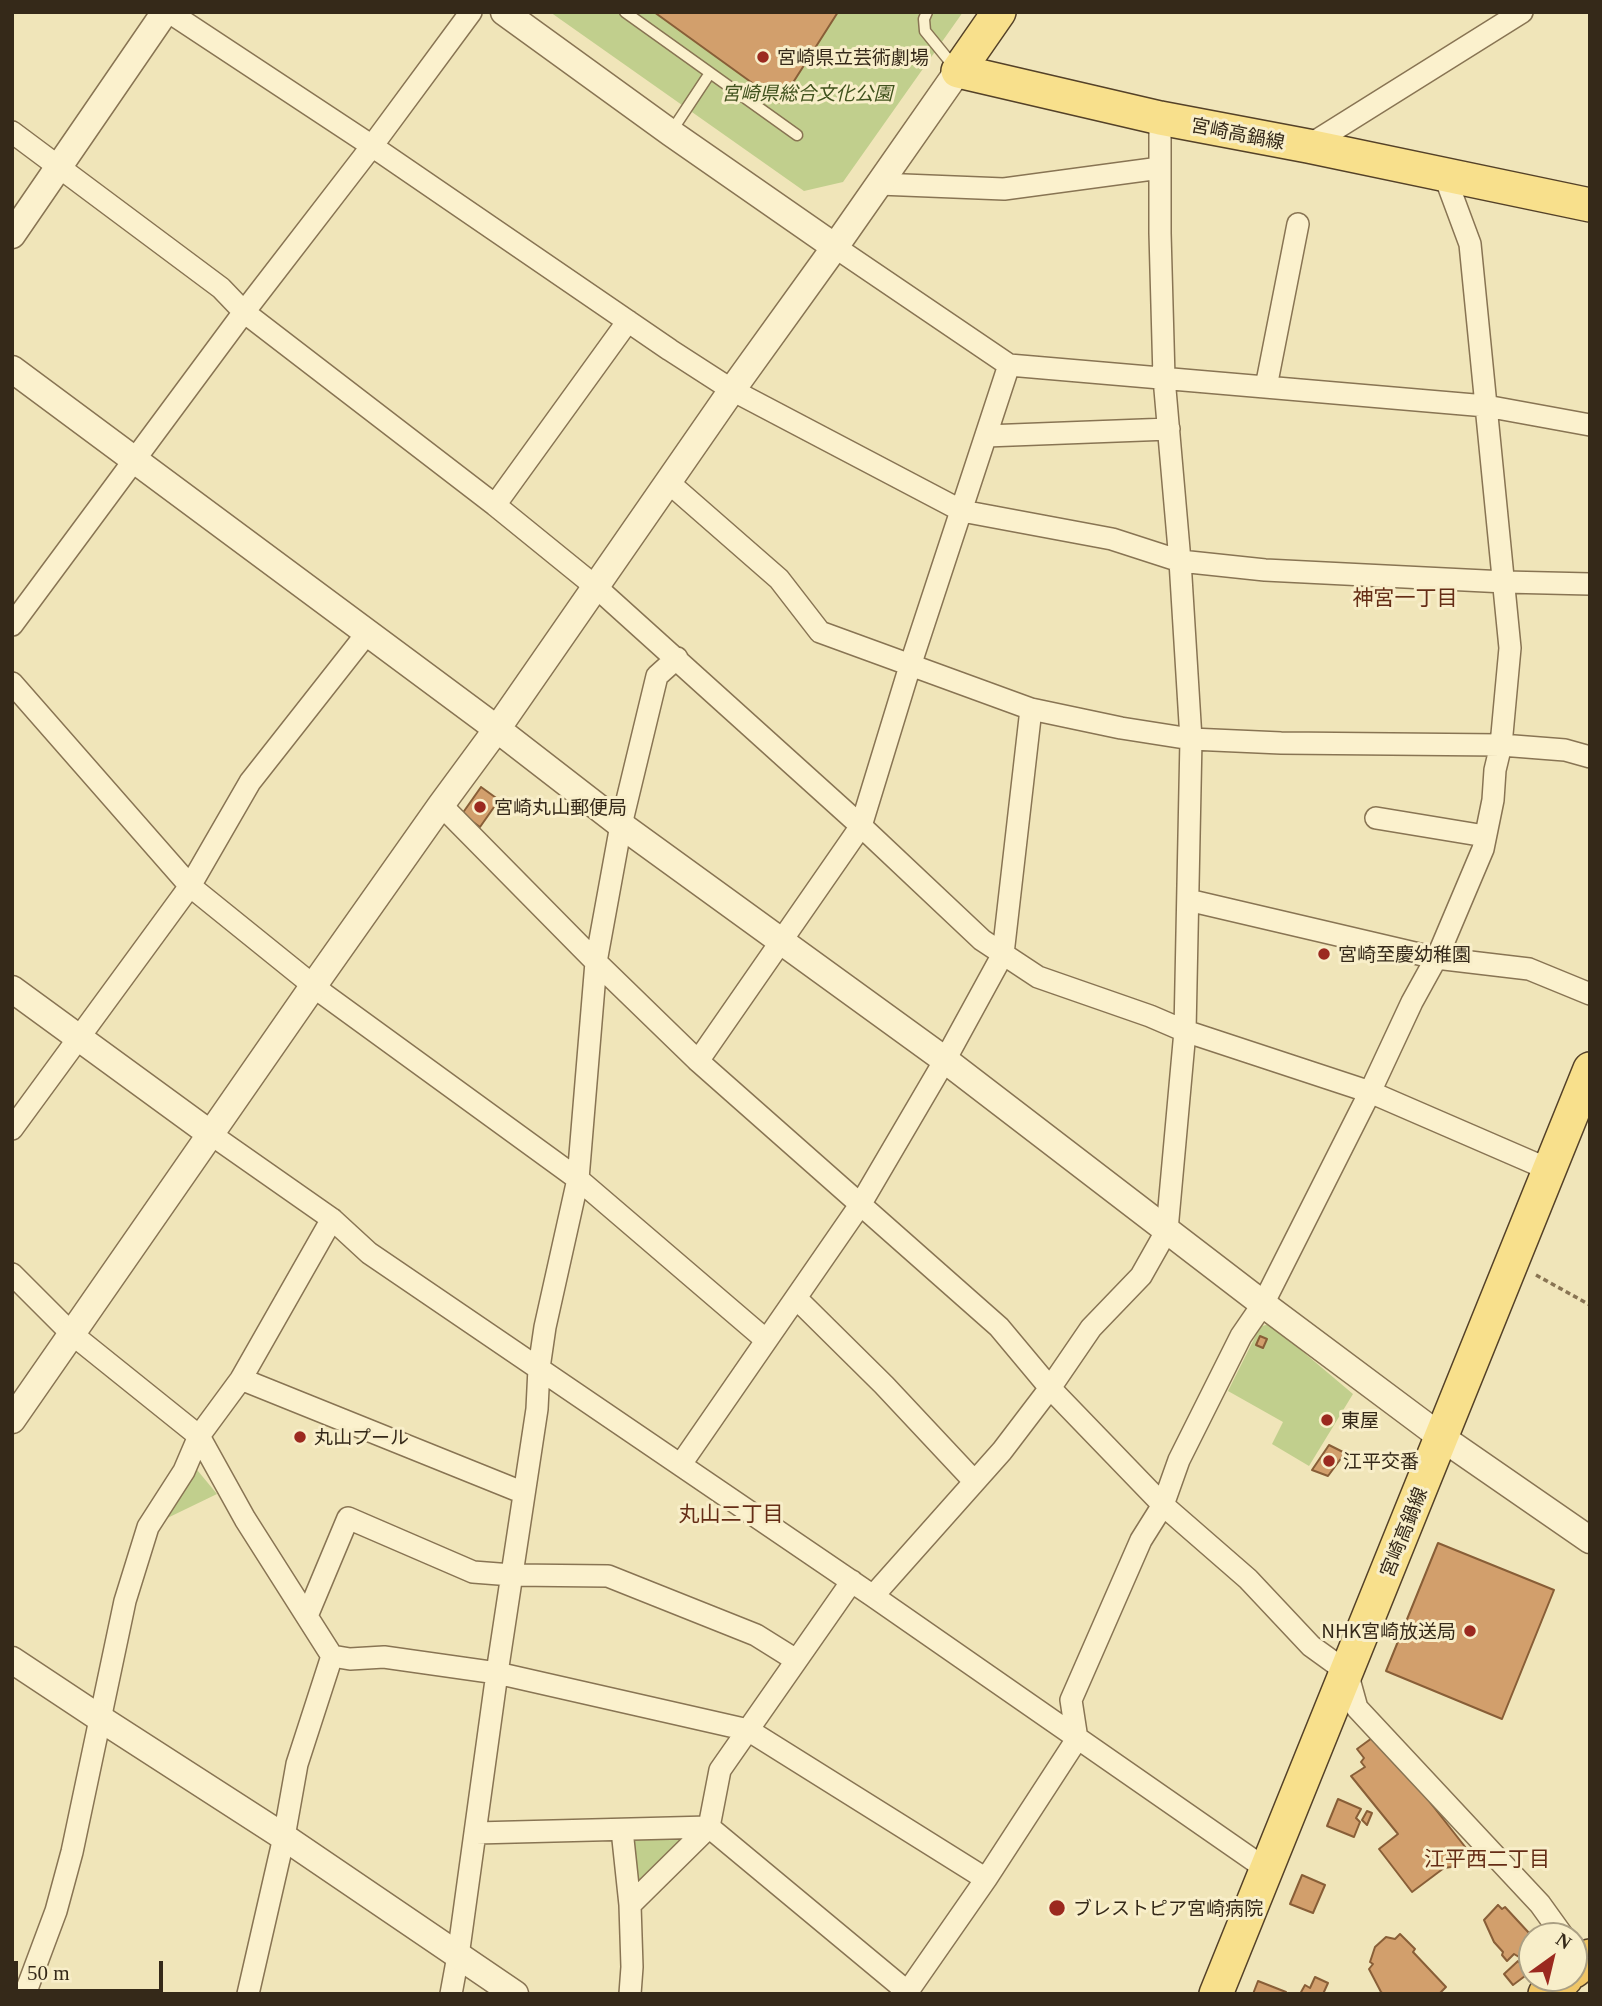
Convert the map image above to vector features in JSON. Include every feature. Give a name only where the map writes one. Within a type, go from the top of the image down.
[{"type":"main road","points":[[958,71],[999,12]]},
{"type":"main road","name":"宮崎高鍋線","points":[[958,71],[1160,118],[1590,205]]},
{"type":"main road","name":"宮崎高鍋線","points":[[1216,1994],[1590,1069]]},
{"type":"street","points":[[12,235],[167,12],[372,146],[732,390],[962,511],[1112,539],[1180,561],[1265,570],[1590,584]]},
{"type":"street","points":[[12,625],[471,12]]},
{"type":"street","points":[[504,12],[671,133],[1009,365],[1486,406],[1590,425]]},
{"type":"street","points":[[1308,146],[1522,12]]},
{"type":"street","points":[[12,1420],[314,985],[497,729],[958,71]]},
{"type":"street","points":[[873,1596],[1002,1451],[1091,1328],[1141,1276],[1167,1230],[1185,1031],[1191,739],[1180,561],[1164,378],[1160,118]]},
{"type":"street","points":[[12,132],[221,288],[244,312],[495,505],[596,587],[677,658],[982,940],[1038,977],[1185,1031],[1370,1092],[1550,1170]]},
{"type":"street","points":[[879,184],[1004,189],[1160,168]]},
{"type":"street","points":[[476,1833],[709,1827],[908,1993],[1077,1739],[1071,1700],[1141,1540],[1163,1505],[1180,1460],[1241,1336],[1263,1304],[1370,1092],[1436,958],[1482,849],[1501,745],[1510,648],[1470,244],[1444,174]]},
{"type":"street","points":[[1266,387],[1298,224]]},
{"type":"street","points":[[495,505],[628,321]]},
{"type":"street","points":[[698,1061],[860,826],[1009,365]]},
{"type":"street","points":[[12,369],[368,632],[621,825],[945,1060],[1441,1437],[1590,1540]]},
{"type":"street","points":[[986,436],[1169,429]]},
{"type":"street","points":[[668,482],[779,579],[820,632],[1031,709],[1191,739],[1281,743],[1501,745],[1565,750],[1590,757]]},
{"type":"street","points":[[12,1129],[190,886],[250,782],[368,632]]},
{"type":"street","points":[[451,1994],[537,1409],[545,1327],[578,1179],[596,962],[621,825],[657,676],[677,658]]},
{"type":"street","points":[[12,683],[190,886],[325,995],[578,1179],[766,1340]]},
{"type":"street","points":[[681,1464],[860,1205],[1003,954],[1031,709]]},
{"type":"street","points":[[441,805],[698,1061],[999,1327],[1050,1388],[1163,1505],[1248,1579],[1311,1646],[1346,1672],[1357,1708],[1539,1905],[1551,1922]]},
{"type":"street","points":[[1376,818],[1485,836]]},
{"type":"street","points":[[1188,900],[1436,958],[1529,969],[1590,994]]},
{"type":"street","points":[[12,989],[332,1219],[369,1253],[852,1581],[1266,1869]]},
{"type":"street","points":[[24,1994],[56,1911],[72,1852],[125,1601],[148,1527],[184,1471],[199,1436],[241,1379],[332,1219]]},
{"type":"street","points":[[12,1274],[72,1334],[199,1436],[245,1519],[332,1656],[350,1659],[384,1657],[497,1673],[748,1730],[986,1879]]},
{"type":"street","points":[[796,1298],[884,1385],[974,1481]]},
{"type":"street","points":[[241,1379],[524,1493]]},
{"type":"street","points":[[307,1616],[348,1518],[473,1572],[608,1576],[756,1635],[796,1660]]},
{"type":"street","points":[[630,1905],[709,1827],[720,1770],[852,1581]]},
{"type":"street","points":[[248,1994],[285,1837],[297,1764],[332,1656]]},
{"type":"street","points":[[12,1660],[285,1837],[515,1994]]},
{"type":"street","points":[[622,1830],[630,1905],[630,1994]]},
{"type":"lane","points":[[625,12],[797,135]]},
{"type":"lane","points":[[927,12],[924,19],[925,31],[958,71]]},
{"type":"lane","points":[[671,133],[710,73]]},
{"type":"path","points":[[1513,1262],[1590,1306]]},
{"type":"green space","name":"宮崎県総合文化公園","points":[[550,12],[963,12],[843,182],[804,191]]},
{"type":"green space","points":[[1270,1324],[1353,1394],[1309,1466],[1272,1444],[1283,1422],[1228,1391],[1257,1333],[1262,1326]]},
{"type":"green space","points":[[193,1465],[217,1494],[157,1523]]},
{"type":"green space","points":[[693,1833],[635,1891],[631,1836]]},
{"type":"building","name":"宮崎県立芸術劇場","points":[[654,12],[838,12],[780,103]]},
{"type":"building","name":"宮崎丸山郵便局","points":[[481,787],[499,800],[480,827],[462,814]]},
{"type":"building","points":[[1260,1336],[1267,1339],[1263,1348],[1256,1345]]},
{"type":"building","name":"東屋","points":[[1325,1414],[1332,1418],[1328,1425],[1321,1421]]},
{"type":"building","name":"江平交番","points":[[1329,1445],[1345,1453],[1328,1476],[1312,1470]]},
{"type":"building","name":"NHK宮崎放送局","points":[[1438,1543],[1554,1590],[1502,1719],[1386,1671]]},
{"type":"building","points":[[1372,1738],[1381,1740],[1466,1848],[1453,1857],[1455,1863],[1451,1867],[1444,1868],[1412,1892],[1379,1849],[1398,1834],[1351,1776],[1365,1767],[1361,1762],[1364,1758],[1357,1749]]},
{"type":"building","points":[[1338,1799],[1361,1809],[1356,1818],[1360,1822],[1354,1837],[1327,1826]]},
{"type":"building","points":[[1367,1811],[1372,1813],[1367,1825],[1362,1820]]},
{"type":"building","points":[[1302,1875],[1325,1885],[1313,1913],[1290,1904]]},
{"type":"building","points":[[1498,1905],[1502,1909],[1505,1907],[1519,1922],[1518,1956],[1514,1954],[1507,1961],[1484,1920]]},
{"type":"building","points":[[1400,1934],[1446,1987],[1439,1994],[1381,1992],[1369,1969],[1373,1964],[1370,1962],[1375,1947],[1386,1937],[1395,1939]]},
{"type":"building","points":[[1518,1961],[1518,1981],[1513,1985],[1504,1974]]},
{"type":"building","points":[[1315,1977],[1328,1983],[1323,1994],[1300,1994],[1305,1985],[1310,1988]]},
{"type":"building","points":[[1258,1981],[1286,1992],[1253,1994]]},
{"type":"place","name":"宮崎県立芸術劇場","points":[[763,57]]},
{"type":"place","name":"宮崎丸山郵便局","points":[[480,807]]},
{"type":"place","name":"宮崎至慶幼稚園","points":[[1324,954]]},
{"type":"place","name":"東屋","points":[[1327,1420]]},
{"type":"place","name":"丸山プール","points":[[300,1437]]},
{"type":"place","name":"江平交番","points":[[1329,1461]]},
{"type":"place","name":"NHK宮崎放送局","points":[[1470,1631]]},
{"type":"place","name":"ブレストピア宮崎病院","points":[[1057,1908]]},
{"type":"district","name":"神宮一丁目","points":[[1405,597]]},
{"type":"district","name":"丸山二丁目","points":[[731,1513]]},
{"type":"district","name":"江平西二丁目","points":[[1487,1858]]}]
